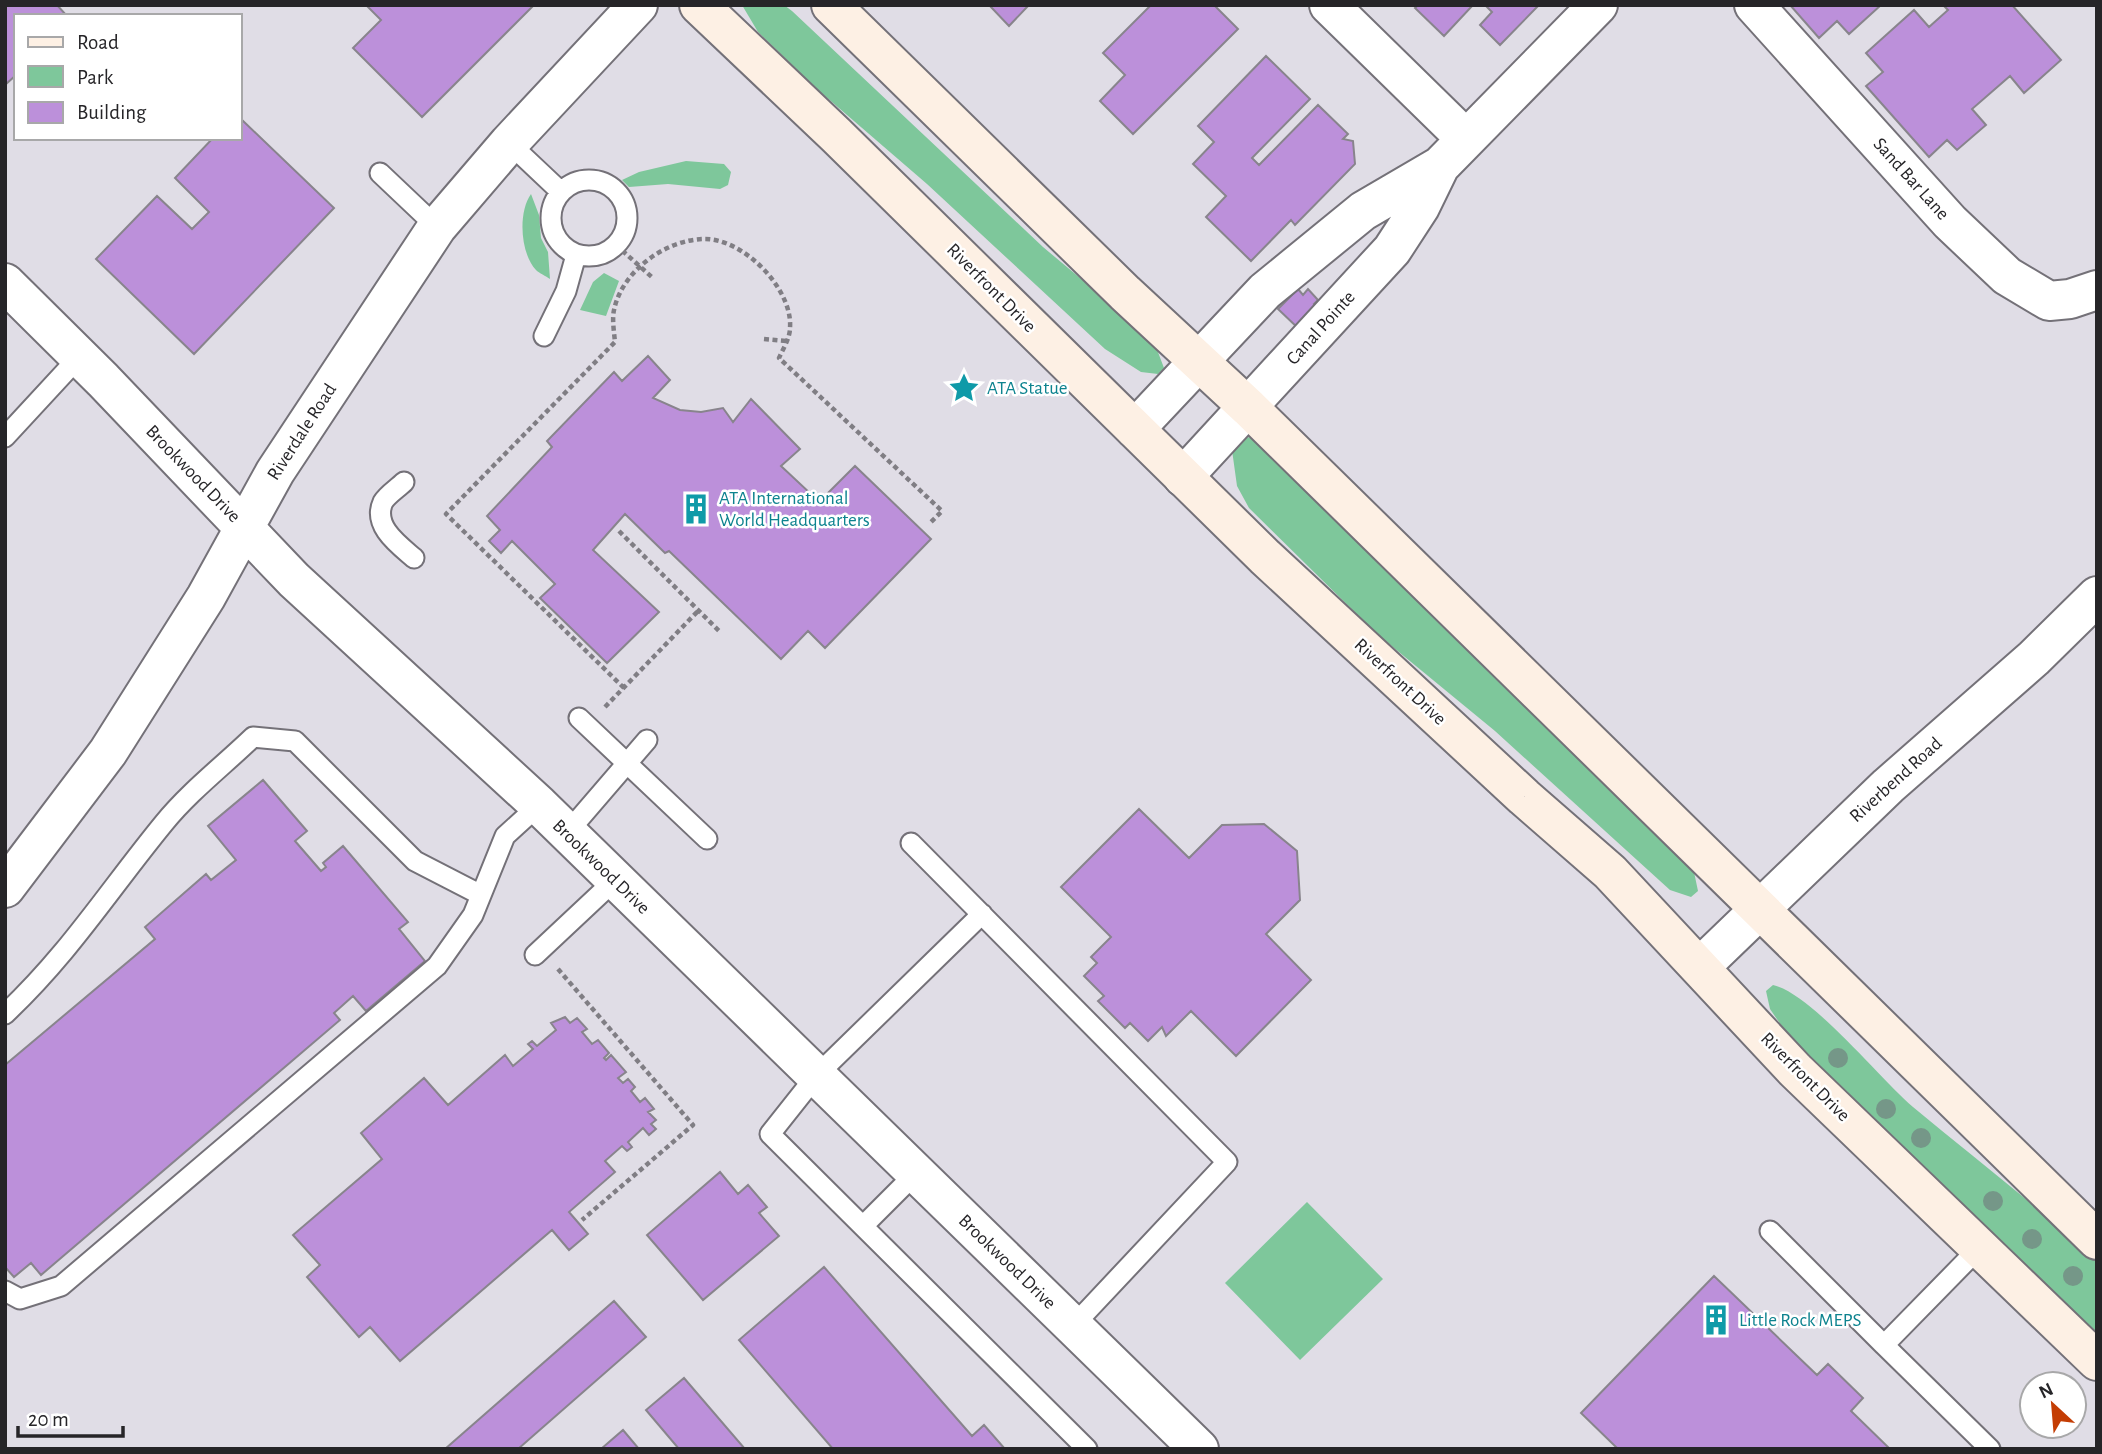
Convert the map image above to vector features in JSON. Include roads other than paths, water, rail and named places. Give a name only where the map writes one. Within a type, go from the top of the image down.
[{"type":"street","name":"Riverdale Road","points":[[5,888],[108,752],[245,529],[275,472],[437,227],[509,143],[638,5]]},
{"type":"street","name":"Riverfront Drive","points":[[699,5],[836,135],[1183,477],[1485,760],[1610,872],[1795,1070],[2097,1361]]},
{"type":"street","points":[[831,5],[989,161],[1248,408],[2097,1240]]},
{"type":"street","points":[[1329,5],[1466,139]]},
{"type":"street","name":"Canal Pointe","points":[[1183,477],[1392,250],[1420,207],[1440,166],[1598,5]]},
{"type":"street","name":"Sand Bar Lane","points":[[1754,5],[1950,222],[2007,276],[2049,301],[2070,299],[2097,290]]},
{"type":"street","name":"Canal Pointe","points":[[1135,429],[1265,291],[1391,191],[1440,166]]},
{"type":"street","name":"Brookwood Drive","points":[[5,284],[294,580],[539,805],[1199,1449]]},
{"type":"street","name":"Riverbend Road","points":[[1700,967],[1888,786],[2034,658],[2097,596]]},
{"type":"lane","points":[[509,143],[561,192]]},
{"type":"lane","points":[[380,173],[437,227]]},
{"type":"lane","points":[[596,181],[618,193],[627,216],[626,229],[616,245],[601,255],[576,255],[556,239],[551,228],[550,215],[561,192],[571,184],[596,181]]},
{"type":"lane","points":[[544,337],[566,291],[576,255]]},
{"type":"lane","points":[[5,437],[79,357]]},
{"type":"lane","points":[[404,482],[384,501],[381,516],[388,535],[414,558]]},
{"type":"lane","points":[[583,722],[707,839]]},
{"type":"lane","points":[[5,1014],[45,977],[107,901],[165,822],[253,737],[295,741],[415,860],[481,895]]},
{"type":"lane","points":[[567,833],[647,740]]},
{"type":"lane","points":[[5,1291],[20,1299],[61,1286],[437,966],[473,915],[505,836],[539,805]]},
{"type":"lane","points":[[911,843],[1227,1162],[1073,1326]]},
{"type":"lane","points":[[538,952],[615,880]]},
{"type":"lane","points":[[982,915],[816,1076],[770,1134],[1087,1449]]},
{"type":"lane","points":[[863,1226],[916,1173]]},
{"type":"lane","points":[[1770,1231],[1990,1449]]},
{"type":"lane","points":[[1884,1345],[1979,1248]]},
{"type":"place","name":"ATA Statue","points":[[964,388]]},
{"type":"place","name":"ATA International World Headquarters","points":[[696,509]]},
{"type":"place","name":"Little Rock MEPS","points":[[1716,1320]]}]
